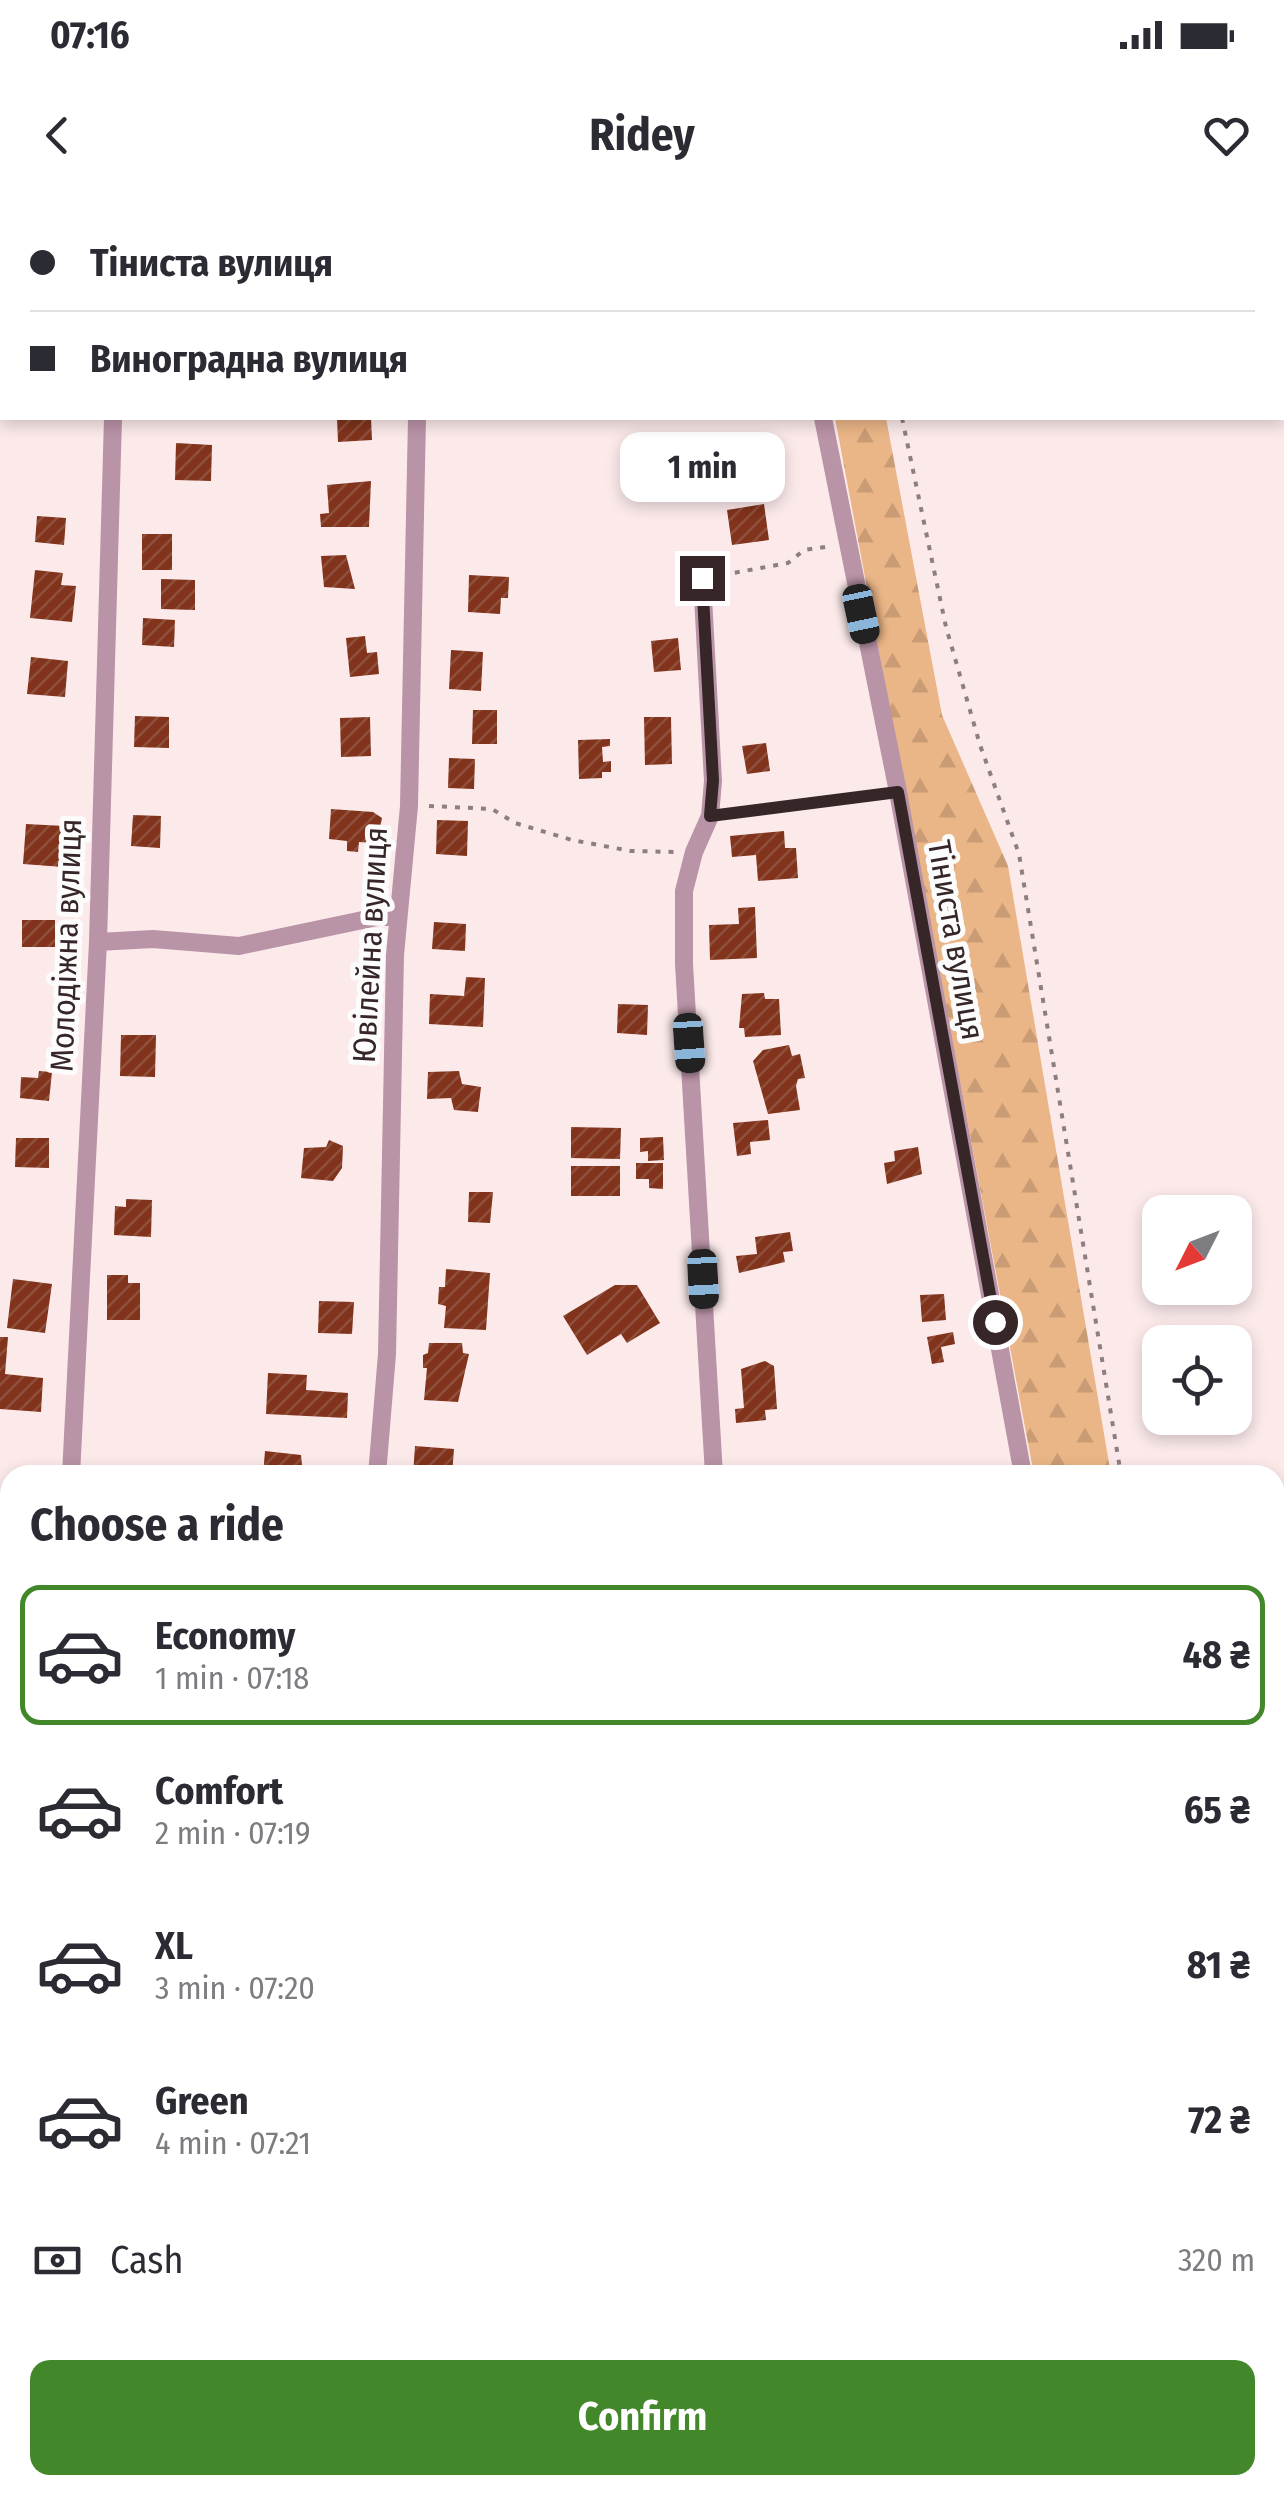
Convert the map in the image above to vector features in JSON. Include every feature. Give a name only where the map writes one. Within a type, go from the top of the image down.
[{"type":"street","name":"Молодіжна вулиця","points":[[72,1465],[98,942],[113,420]]},
{"type":"street","name":"Ювілейна вулиця","points":[[378,1465],[387,1354],[398,918],[409,806],[417,420]]},
{"type":"street","name":"Тіниста вулиця","points":[[823,420],[898,792],[1021,1465]]},
{"type":"street","points":[[702,578],[713,780],[710,816],[694,852],[684,891],[684,964],[713,1465]]},
{"type":"street","points":[[98,942],[154,939],[239,946],[378,917],[398,918]]},
{"type":"lane","points":[[710,816],[898,792]]},
{"type":"path","points":[[902,420],[946,626],[980,745],[1019,854],[1119,1465]]},
{"type":"path","points":[[702,578],[788,563],[804,550],[846,543]]},
{"type":"path","points":[[409,806],[492,809],[515,823],[572,840],[631,851],[694,852]]},
{"type":"green space","points":[[835,420],[886,420],[942,715],[1008,866],[1109,1465],[1032,1465]]},
{"type":"building","points":[[337,420],[371,420],[372,440],[338,442]]},
{"type":"building","points":[[176,443],[212,445],[211,481],[175,480]]},
{"type":"building","points":[[371,481],[369,527],[321,527],[320,514],[329,513],[327,485]]},
{"type":"building","points":[[764,504],[769,540],[732,545],[727,510]]},
{"type":"building","points":[[37,516],[66,518],[64,545],[35,542]]},
{"type":"building","points":[[142,534],[172,534],[172,570],[142,570]]},
{"type":"building","points":[[346,555],[355,589],[324,587],[321,556]]},
{"type":"building","points":[[35,570],[63,573],[61,585],[76,586],[72,622],[30,618]]},
{"type":"building","points":[[469,575],[509,577],[508,598],[501,598],[500,614],[468,612]]},
{"type":"building","points":[[161,579],[195,580],[195,610],[161,609]]},
{"type":"building","points":[[143,618],[175,620],[174,647],[142,645]]},
{"type":"building","points":[[365,636],[367,653],[377,652],[379,674],[350,677],[346,638]]},
{"type":"building","points":[[678,638],[681,670],[654,672],[651,641]]},
{"type":"building","points":[[451,650],[483,652],[481,691],[449,689]]},
{"type":"building","points":[[31,657],[68,661],[65,697],[27,694]]},
{"type":"building","points":[[473,710],[497,710],[497,744],[472,744]]},
{"type":"building","points":[[135,716],[169,717],[169,748],[134,747]]},
{"type":"building","points":[[370,717],[371,756],[341,757],[340,718]]},
{"type":"building","points":[[644,717],[671,717],[672,764],[645,765]]},
{"type":"building","points":[[610,739],[610,746],[602,747],[603,762],[611,761],[611,772],[602,772],[602,778],[579,779],[578,740]]},
{"type":"building","points":[[766,743],[770,771],[747,774],[742,746]]},
{"type":"building","points":[[449,758],[475,759],[474,789],[448,788]]},
{"type":"building","points":[[331,809],[373,812],[382,818],[380,828],[371,843],[359,842],[358,852],[347,851],[347,841],[329,839]]},
{"type":"building","points":[[133,815],[161,816],[160,848],[131,846]]},
{"type":"building","points":[[437,820],[468,821],[467,856],[436,854]]},
{"type":"building","points":[[26,824],[65,826],[63,867],[23,864]]},
{"type":"building","points":[[784,831],[785,848],[796,848],[798,878],[758,881],[756,855],[732,857],[730,836]]},
{"type":"building","points":[[755,907],[757,958],[710,960],[709,925],[739,924],[738,908]]},
{"type":"building","points":[[22,920],[55,920],[55,947],[22,947]]},
{"type":"building","points":[[434,922],[466,924],[465,951],[432,949]]},
{"type":"building","points":[[466,977],[485,978],[483,1027],[429,1024],[430,994],[464,996]]},
{"type":"building","points":[[764,993],[765,999],[779,999],[781,1035],[745,1037],[744,1028],[739,1028],[742,994]]},
{"type":"building","points":[[618,1004],[648,1005],[647,1035],[617,1033]]},
{"type":"building","points":[[121,1035],[156,1035],[155,1077],[120,1076]]},
{"type":"building","points":[[789,1045],[792,1056],[800,1054],[805,1078],[798,1079],[796,1086],[800,1110],[768,1114],[753,1061],[763,1050]]},
{"type":"building","points":[[39,1071],[52,1072],[49,1101],[20,1098],[21,1077],[38,1078]]},
{"type":"building","points":[[459,1071],[462,1084],[481,1087],[478,1112],[454,1110],[451,1098],[427,1099],[428,1072]]},
{"type":"building","points":[[768,1120],[770,1140],[750,1142],[751,1154],[737,1156],[733,1123]]},
{"type":"building","points":[[571,1127],[621,1128],[620,1159],[571,1158]]},
{"type":"building","points":[[663,1137],[664,1160],[648,1161],[648,1151],[640,1152],[640,1138]]},
{"type":"building","points":[[16,1138],[49,1138],[49,1168],[15,1167]]},
{"type":"building","points":[[329,1140],[343,1146],[342,1168],[333,1181],[301,1178],[304,1148],[326,1147]]},
{"type":"building","points":[[918,1147],[922,1174],[887,1184],[884,1163],[895,1161],[894,1151]]},
{"type":"building","points":[[636,1163],[663,1163],[663,1189],[649,1188],[649,1179],[636,1179]]},
{"type":"building","points":[[571,1166],[620,1166],[620,1196],[571,1196]]},
{"type":"building","points":[[469,1192],[493,1192],[490,1223],[468,1222]]},
{"type":"building","points":[[126,1199],[152,1200],[151,1237],[114,1235],[115,1206],[126,1207]]},
{"type":"building","points":[[790,1232],[793,1251],[783,1252],[785,1262],[739,1273],[736,1256],[757,1254],[755,1237]]},
{"type":"building","points":[[446,1269],[490,1273],[486,1330],[444,1328],[446,1306],[438,1304],[439,1287],[445,1287]]},
{"type":"building","points":[[107,1275],[128,1275],[128,1283],[140,1283],[140,1320],[107,1320]]},
{"type":"building","points":[[13,1279],[52,1284],[45,1333],[7,1328]]},
{"type":"building","points":[[615,1285],[637,1285],[660,1323],[627,1343],[621,1334],[587,1355],[563,1316]]},
{"type":"building","points":[[944,1294],[946,1320],[922,1322],[920,1295]]},
{"type":"building","points":[[319,1301],[354,1302],[352,1334],[318,1333]]},
{"type":"building","points":[[953,1332],[955,1344],[941,1347],[944,1362],[932,1364],[927,1337]]},
{"type":"building","points":[[0,1337],[8,1337],[5,1374],[43,1378],[41,1412],[0,1409]]},
{"type":"building","points":[[429,1343],[462,1343],[463,1353],[469,1354],[458,1402],[424,1400],[427,1368],[423,1368],[423,1355],[428,1353]]},
{"type":"building","points":[[765,1361],[774,1366],[777,1409],[765,1410],[766,1420],[736,1423],[735,1409],[744,1408],[741,1369]]},
{"type":"building","points":[[268,1373],[307,1375],[306,1390],[348,1393],[347,1418],[266,1414]]},
{"type":"building","points":[[415,1446],[454,1449],[453,1465],[414,1465]]},
{"type":"building","points":[[265,1451],[301,1455],[302,1465],[264,1465]]},
{"type":"route","points":[[702,578],[713,780],[710,816],[898,792],[995,1322]]}]
